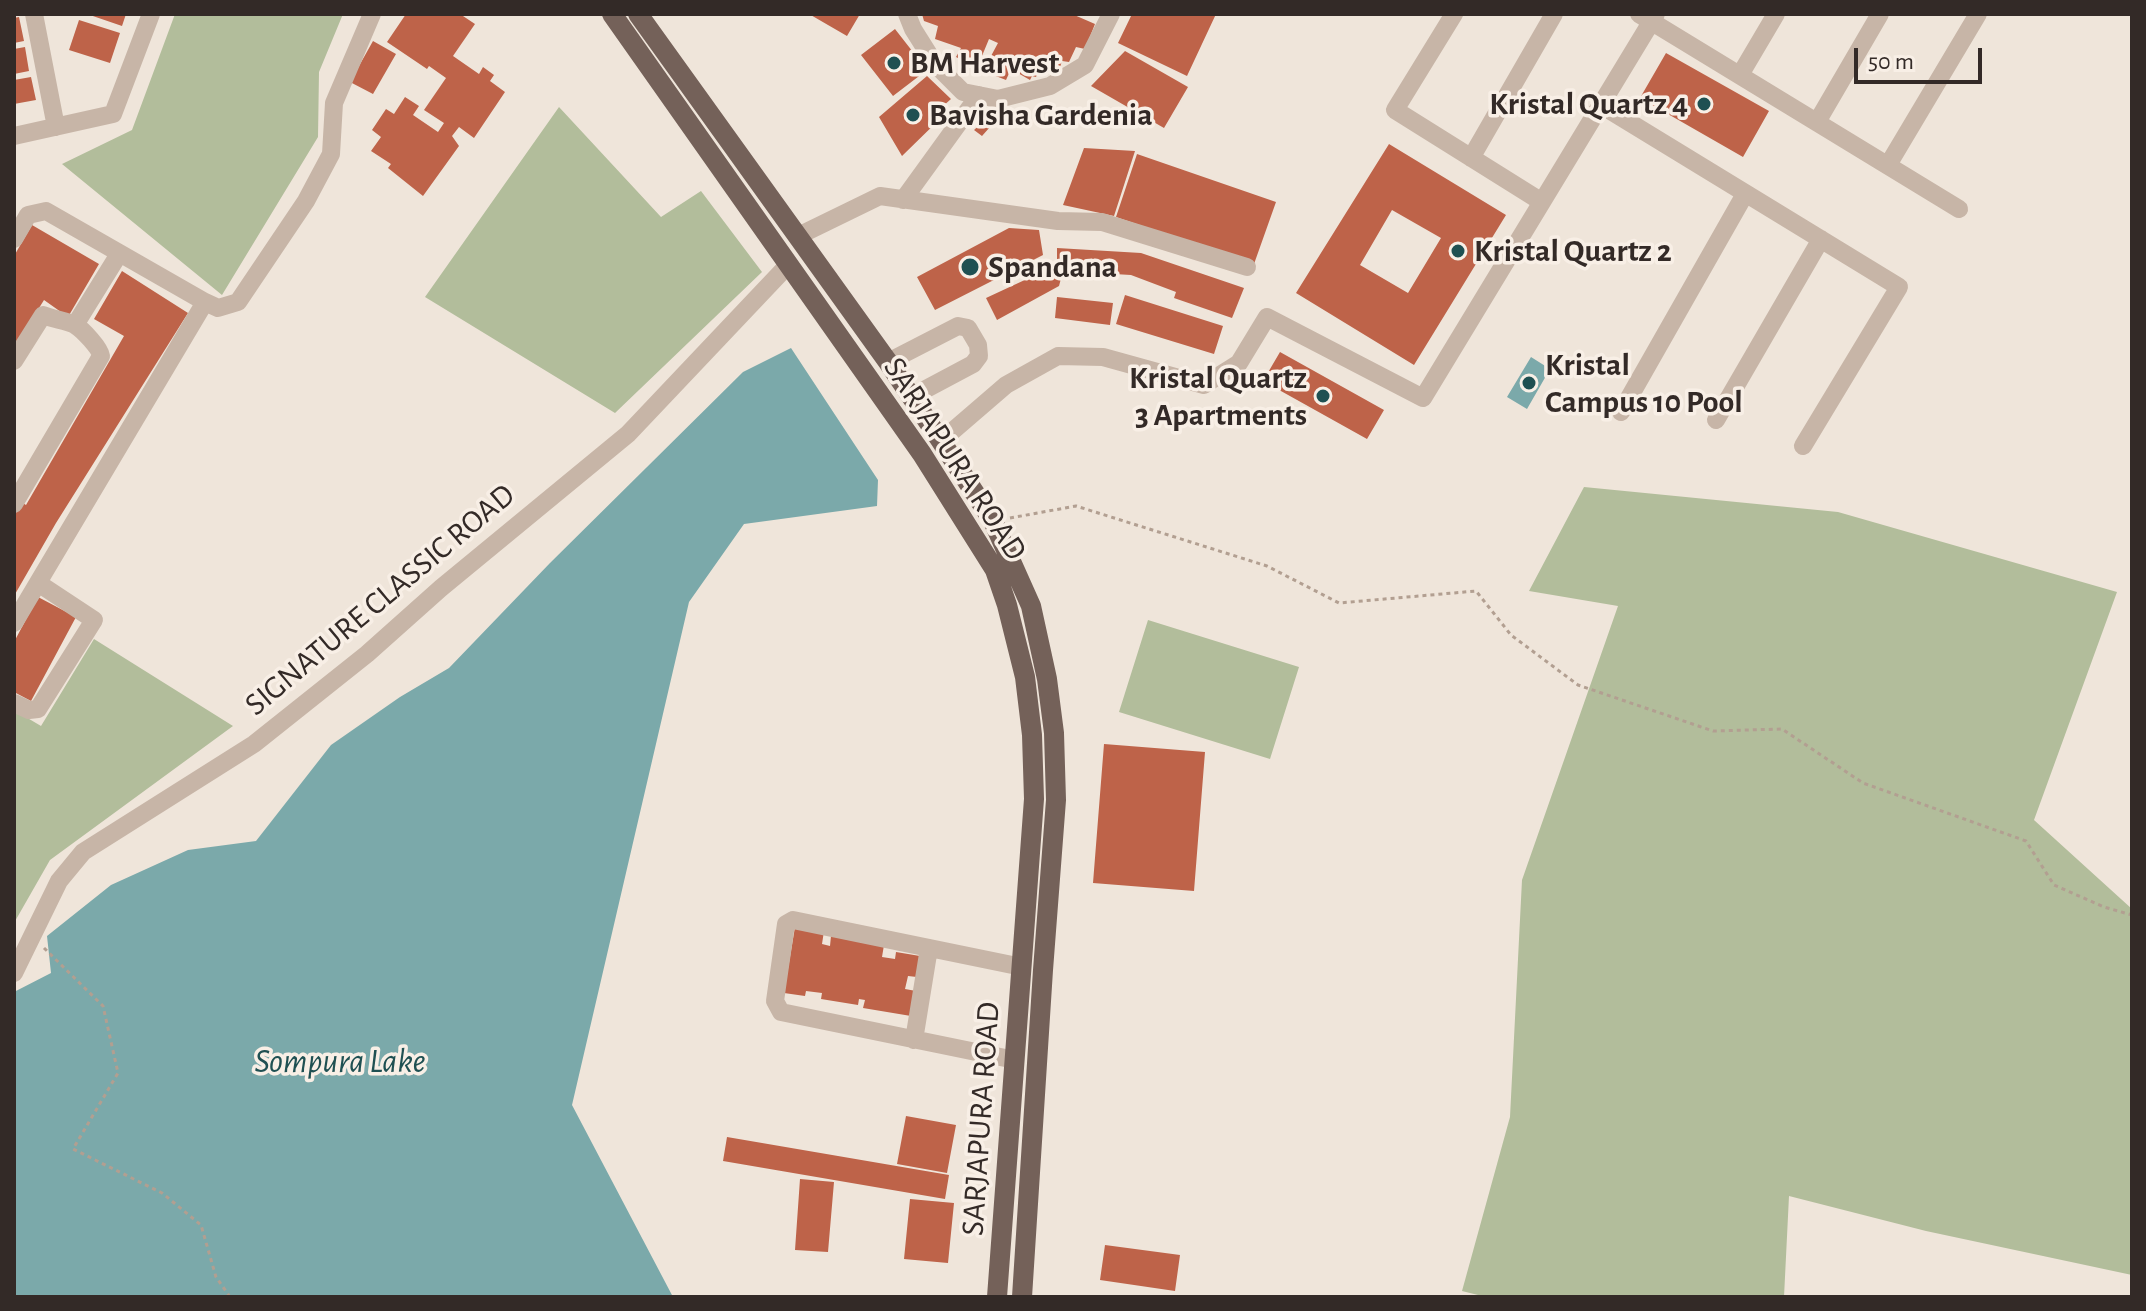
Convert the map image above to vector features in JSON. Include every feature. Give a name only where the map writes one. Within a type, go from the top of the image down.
[{"type":"main road","name":"SARJAPURA ROAD","points":[[612,14],[798,236],[888,362],[993,521],[1031,606],[1047,679],[1054,733],[1056,800],[1022,1297]]},
{"type":"main road","name":"SARJAPURA ROAD","points":[[638,14],[789,264],[922,454],[995,570],[1007,605],[1025,677],[1032,735],[1034,799],[997,1297]]},
{"type":"main road","points":[[922,454],[941,441]]},
{"type":"main road","points":[[1010,1130],[1033,1130]]},
{"type":"street","points":[[34,14],[56,127]]},
{"type":"street","points":[[14,136],[113,114],[151,14]]},
{"type":"street","points":[[14,239],[28,215],[46,211],[205,302],[218,308],[238,302],[306,201],[331,154],[334,103],[372,14]]},
{"type":"street","points":[[907,14],[935,64],[963,92],[998,99],[1050,86],[1085,65],[1111,14]]},
{"type":"street","points":[[1454,14],[1395,110],[1542,202]]},
{"type":"street","points":[[1471,158],[1554,14]]},
{"type":"street","points":[[1740,75],[1776,14]]},
{"type":"street","points":[[1817,122],[1880,14]]},
{"type":"street","points":[[1888,165],[1978,14]]},
{"type":"street","points":[[941,441],[1006,385],[1058,356],[1103,357],[1204,385],[1239,363],[1267,317],[1423,398],[1601,105],[1649,16],[1959,209]]},
{"type":"street","points":[[903,200],[979,95]]},
{"type":"street","points":[[1601,105],[1899,287],[1803,446]]},
{"type":"street","points":[[1621,412],[1745,194]]},
{"type":"street","points":[[798,236],[880,196],[1058,221],[1102,222],[1247,267]]},
{"type":"street","points":[[1716,420],[1821,239]]},
{"type":"street","points":[[75,325],[119,254]]},
{"type":"street","name":"SIGNATURE CLASSIC ROAD","points":[[14,973],[59,881],[83,852],[254,744],[367,654],[441,588],[628,434],[789,264]]},
{"type":"street","points":[[14,623],[205,302]]},
{"type":"street","points":[[14,361],[43,315],[57,322],[75,325],[100,348],[101,356],[14,504]]},
{"type":"street","points":[[888,362],[958,326],[968,328],[978,345],[979,356],[973,364],[911,397]]},
{"type":"street","points":[[14,703],[29,710],[38,709],[94,620],[38,583]]},
{"type":"street","points":[[1015,1060],[781,1012],[775,1001],[786,924],[793,920],[1022,967]]},
{"type":"street","points":[[914,1040],[929,948]]},
{"type":"path","points":[[993,521],[1076,506],[1267,566],[1339,603],[1476,591],[1511,635],[1578,685],[1713,731],[1782,729],[1863,783],[2026,841],[2054,885],[2104,907],[2132,915]]},
{"type":"path","points":[[33,937],[103,1006],[118,1073],[73,1149],[162,1193],[201,1225],[216,1277],[230,1297]]},
{"type":"green space","points":[[175,14],[343,14],[319,72],[318,137],[222,295],[62,164],[132,130]]},
{"type":"green space","points":[[559,107],[661,217],[701,191],[762,272],[615,413],[425,297]]},
{"type":"green space","points":[[1584,487],[1838,512],[2117,592],[2034,820],[2132,909],[2132,1275],[1926,1231],[1789,1196],[1784,1297],[1486,1297],[1462,1291],[1510,1117],[1522,880],[1618,606],[1529,591]]},
{"type":"green space","points":[[1148,620],[1299,667],[1270,759],[1119,712]]},
{"type":"green space","points":[[94,639],[233,726],[50,860],[14,923],[14,710],[41,726]]},
{"type":"water","name":"Sompura Lake","points":[[791,348],[878,480],[877,506],[744,524],[689,602],[572,1105],[673,1297],[14,1297],[14,992],[51,973],[47,936],[111,885],[188,850],[256,841],[331,745],[400,697],[449,668],[743,372]]},
{"type":"water","name":"Kristal Campus 10 Pool","points":[[1531,357],[1550,369],[1527,409],[1507,397]]},
{"type":"building","points":[[87,14],[126,14],[122,26]]},
{"type":"building","points":[[406,14],[460,14],[475,24],[453,56],[479,74],[483,67],[494,75],[490,81],[505,92],[474,138],[459,127],[452,136],[459,146],[423,196],[388,168],[391,164],[371,151],[381,137],[372,130],[386,109],[394,114],[405,97],[419,106],[413,115],[438,132],[444,123],[424,110],[446,78],[387,42]]},
{"type":"building","points":[[809,14],[860,14],[847,36]]},
{"type":"building","points":[[922,14],[1072,14],[1095,24],[1085,49],[1076,47],[1069,62],[1062,61],[1060,67],[1042,63],[1036,77],[1032,76],[1030,80],[1011,69],[1006,80],[983,71],[998,43],[989,39],[977,68],[956,57],[961,48],[935,39],[938,26],[924,21]]},
{"type":"building","points":[[1132,14],[1216,14],[1187,76],[1118,43]]},
{"type":"building","points":[[19,17],[24,41],[14,43],[14,18]]},
{"type":"building","points":[[79,20],[120,33],[110,63],[69,50]]},
{"type":"building","name":"BM Harvest","points":[[895,29],[927,70],[893,96],[861,55]]},
{"type":"building","points":[[373,41],[396,54],[373,94],[350,82]]},
{"type":"building","points":[[25,47],[29,71],[14,74],[14,49]]},
{"type":"building","points":[[1125,51],[1188,87],[1164,128],[1091,86]]},
{"type":"building","name":"Kristal Quartz 4","points":[[1666,53],[1769,111],[1743,157],[1640,98]]},
{"type":"building","name":"Bavisha Gardenia","points":[[927,76],[951,99],[942,107],[946,113],[902,156],[879,117]]},
{"type":"building","points":[[31,77],[36,100],[14,104],[14,80]]},
{"type":"building","points":[[1006,113],[1007,123],[990,127],[982,136],[974,130],[987,118]]},
{"type":"building","name":"Kristal Quartz 2","points":[[1389,144],[1506,215],[1414,365],[1296,293]],"holes":[[[1392,210],[1441,238],[1408,293],[1360,265]]]},
{"type":"building","points":[[1084,148],[1135,151],[1114,216],[1063,205]]},
{"type":"building","points":[[1137,154],[1276,202],[1254,264],[1116,217]]},
{"type":"building","points":[[32,225],[99,264],[68,317],[44,300],[14,348],[14,256]]},
{"type":"building","points":[[1009,228],[1039,230],[1043,255],[935,310],[917,277]]},
{"type":"building","points":[[1057,248],[1141,253],[1244,288],[1232,318],[1174,298],[1176,292],[1131,275],[1063,271],[1059,286],[997,320],[986,298],[1057,265]]},
{"type":"building","points":[[122,271],[188,313],[56,523],[14,596],[14,507],[18,500],[26,505],[124,336],[94,319]]},
{"type":"building","points":[[1125,295],[1223,326],[1214,354],[1116,324]]},
{"type":"building","points":[[1057,297],[1113,303],[1110,325],[1055,318]]},
{"type":"building","name":"Kristal Quartz 3 Apartments","points":[[1280,352],[1384,410],[1367,439],[1263,381]]},
{"type":"building","points":[[38,597],[76,617],[31,701],[14,692],[14,642]]},
{"type":"building","points":[[1104,744],[1205,752],[1194,891],[1093,883]]},
{"type":"building","points":[[795,927],[824,931],[822,944],[830,946],[831,936],[884,945],[882,957],[895,959],[896,952],[920,956],[917,977],[908,976],[905,989],[916,991],[911,1016],[863,1008],[865,1000],[859,999],[858,1005],[821,999],[822,993],[806,991],[805,996],[784,993]]},
{"type":"building","points":[[906,1116],[956,1125],[947,1173],[897,1164]]},
{"type":"building","points":[[727,1137],[949,1175],[945,1199],[723,1161]]},
{"type":"building","points":[[800,1179],[834,1182],[828,1252],[795,1250]]},
{"type":"building","points":[[910,1199],[954,1203],[948,1263],[904,1259]]},
{"type":"building","points":[[1105,1245],[1180,1255],[1175,1291],[1100,1280]]},
{"type":"place","name":"BM Harvest","points":[[894,63]]},
{"type":"place","name":"Kristal Quartz 4","points":[[1704,104]]},
{"type":"place","name":"Bavisha Gardenia","points":[[913,115]]},
{"type":"place","name":"Kristal Quartz 2","points":[[1458,251]]},
{"type":"place","name":"Spandana","points":[[970,267]]},
{"type":"place","name":"Kristal Campus 10 Pool","points":[[1529,383]]},
{"type":"place","name":"Kristal Quartz 3 Apartments","points":[[1323,396]]}]
